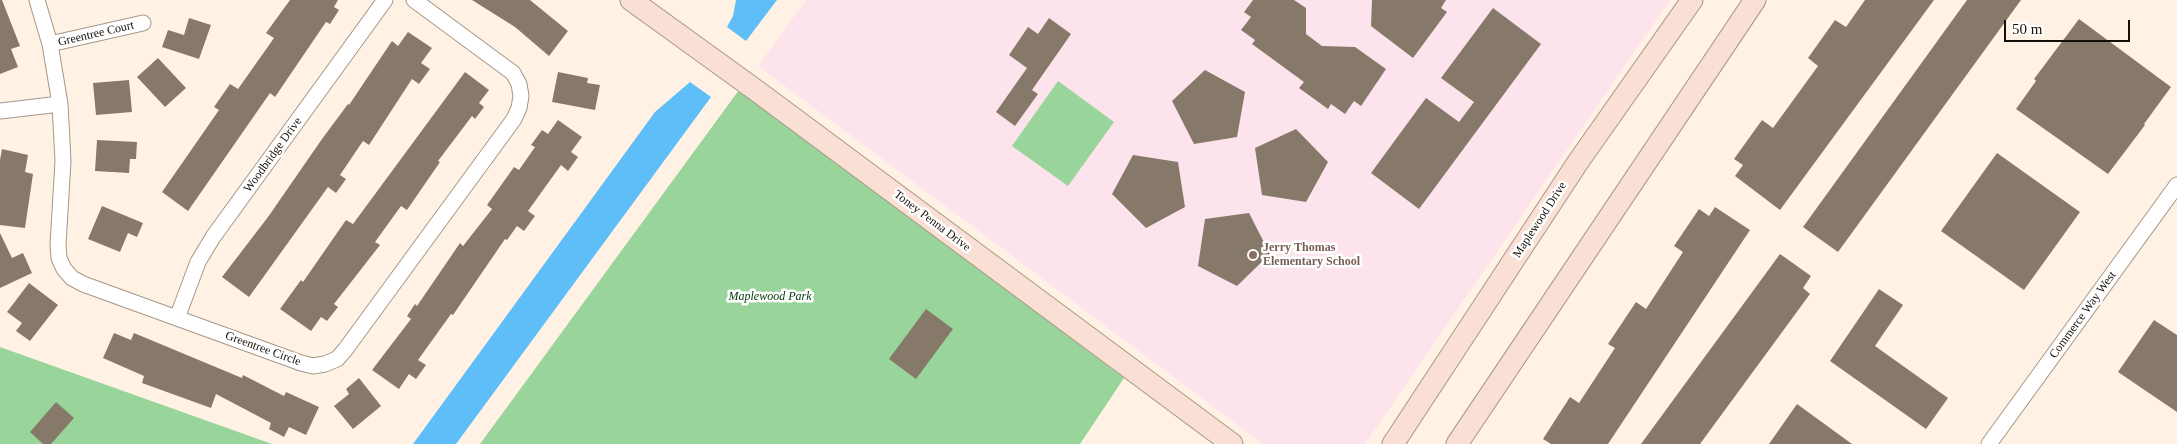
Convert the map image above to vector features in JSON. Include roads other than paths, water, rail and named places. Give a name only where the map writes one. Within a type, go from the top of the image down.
[{"type":"street","name":"Greentree Circle","points":[[38,0],[50,44],[60,104],[63,161],[58,246],[59,258],[64,269],[72,278],[83,284],[301,364],[313,366],[325,364],[336,359],[351,342],[514,119],[519,108],[521,96],[519,84],[513,73],[414,0]]},
{"type":"street","name":"Woodbridge Drive","points":[[177,318],[198,262],[213,237],[385,0]]},
{"type":"street","name":"Toney Penna Drive","points":[[631,0],[758,91],[1232,444]]},
{"type":"street","name":"Maplewood Drive","points":[[1393,444],[1578,162],[1692,0]]},
{"type":"street","points":[[1457,444],[1755,0]]},
{"type":"street","name":"Greentree Court","points":[[50,44],[143,23]]},
{"type":"street","points":[[0,111],[60,104]]},
{"type":"street","name":"Commerce Way West","points":[[1989,444],[2177,186]]},
{"type":"water","points":[[736,0],[777,0],[746,41],[727,27],[733,16]]},
{"type":"water","points":[[690,82],[711,97],[456,444],[413,444],[655,112]]},
{"type":"place","name":"Jerry Thomas Elementary School","points":[[1253,255]]},
{"type":"park label","name":"Maplewood Park","points":[[770,297]]}]
